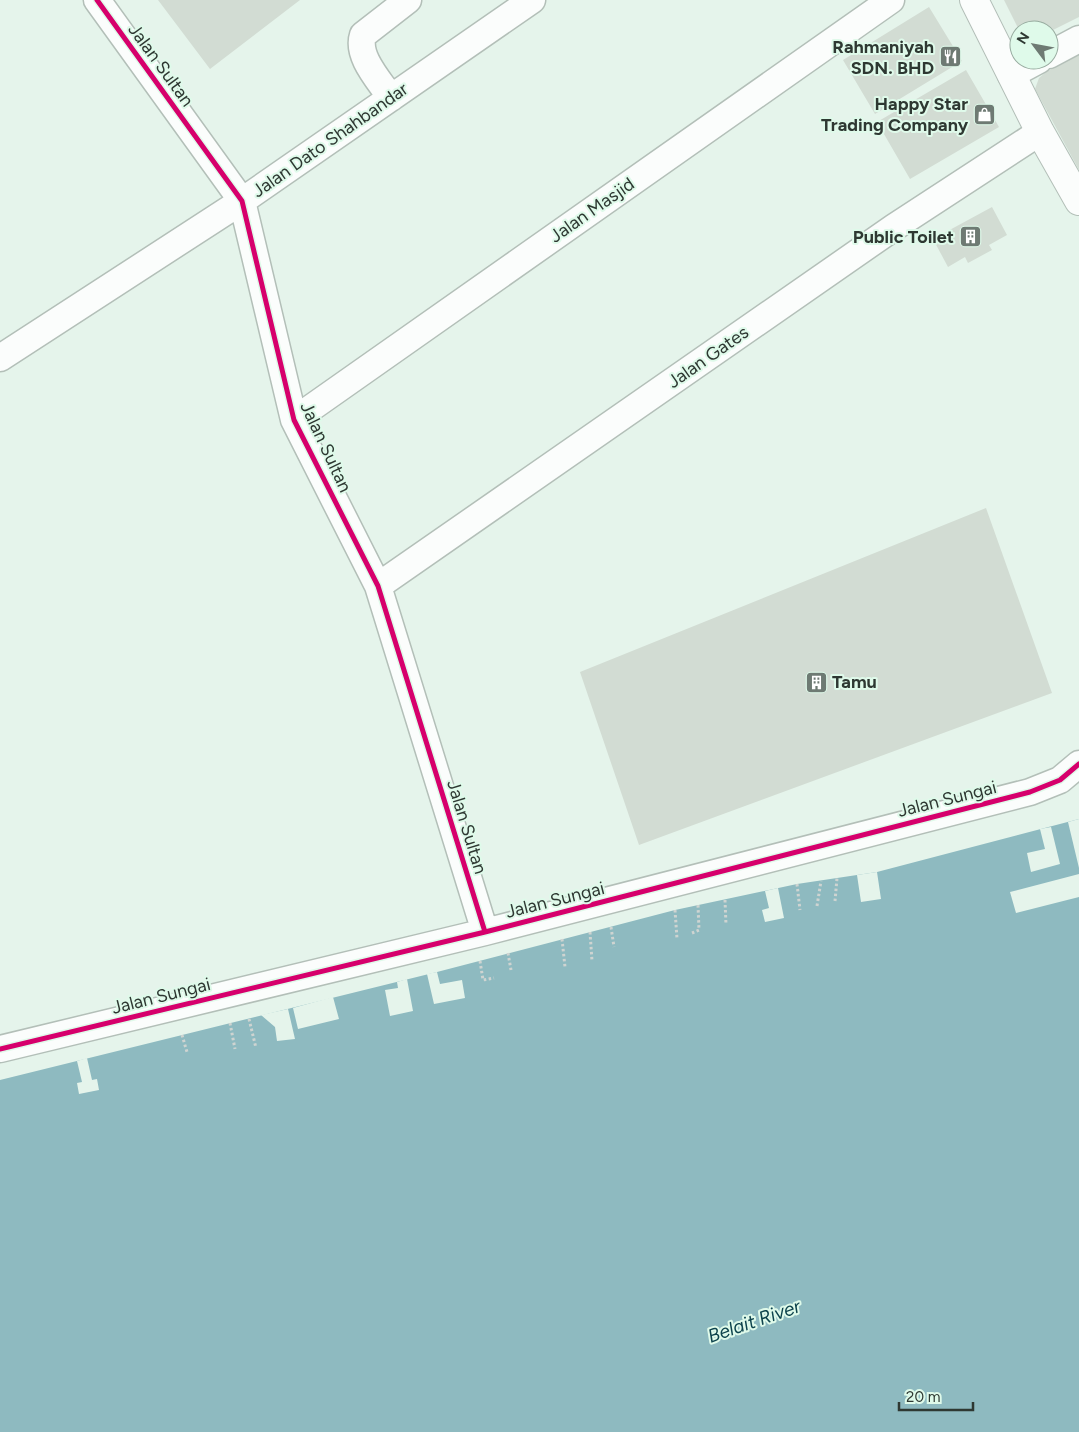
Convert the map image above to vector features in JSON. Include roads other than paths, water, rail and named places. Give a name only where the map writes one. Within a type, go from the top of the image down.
[{"type":"main road","points":[[974,0],[1040,132],[1079,201]]},
{"type":"street","name":"Jalan Sultan","points":[[97,0],[242,201],[294,420],[378,586],[485,932]]},
{"type":"street","points":[[391,98],[362,53],[360,43],[363,35],[408,0]]},
{"type":"street","name":"Jalan Dato Shahbandar","points":[[0,358],[242,201],[532,0]]},
{"type":"street","name":"Jalan Masjid","points":[[294,420],[891,0]]},
{"type":"street","points":[[1059,50],[1079,39]]},
{"type":"street","points":[[1011,75],[1020,70]]},
{"type":"street","name":"Jalan Gates","points":[[378,586],[893,228],[1040,132]]},
{"type":"street","name":"Jalan Sungai","points":[[0,1049],[485,932],[1030,792],[1060,780],[1079,764]]},
{"type":"water","name":"Belait River","points":[[1079,819],[1079,1432],[0,1432],[0,1080],[437,972],[675,910],[797,884],[877,872]]},
{"type":"place","name":"Rahmaniyah SDN. BHD","points":[[950,57]]},
{"type":"place","name":"Happy Star Trading Company","points":[[984,114]]},
{"type":"place","name":"Public Toilet","points":[[970,237]]},
{"type":"place","name":"Tamu","points":[[816,682]]}]
